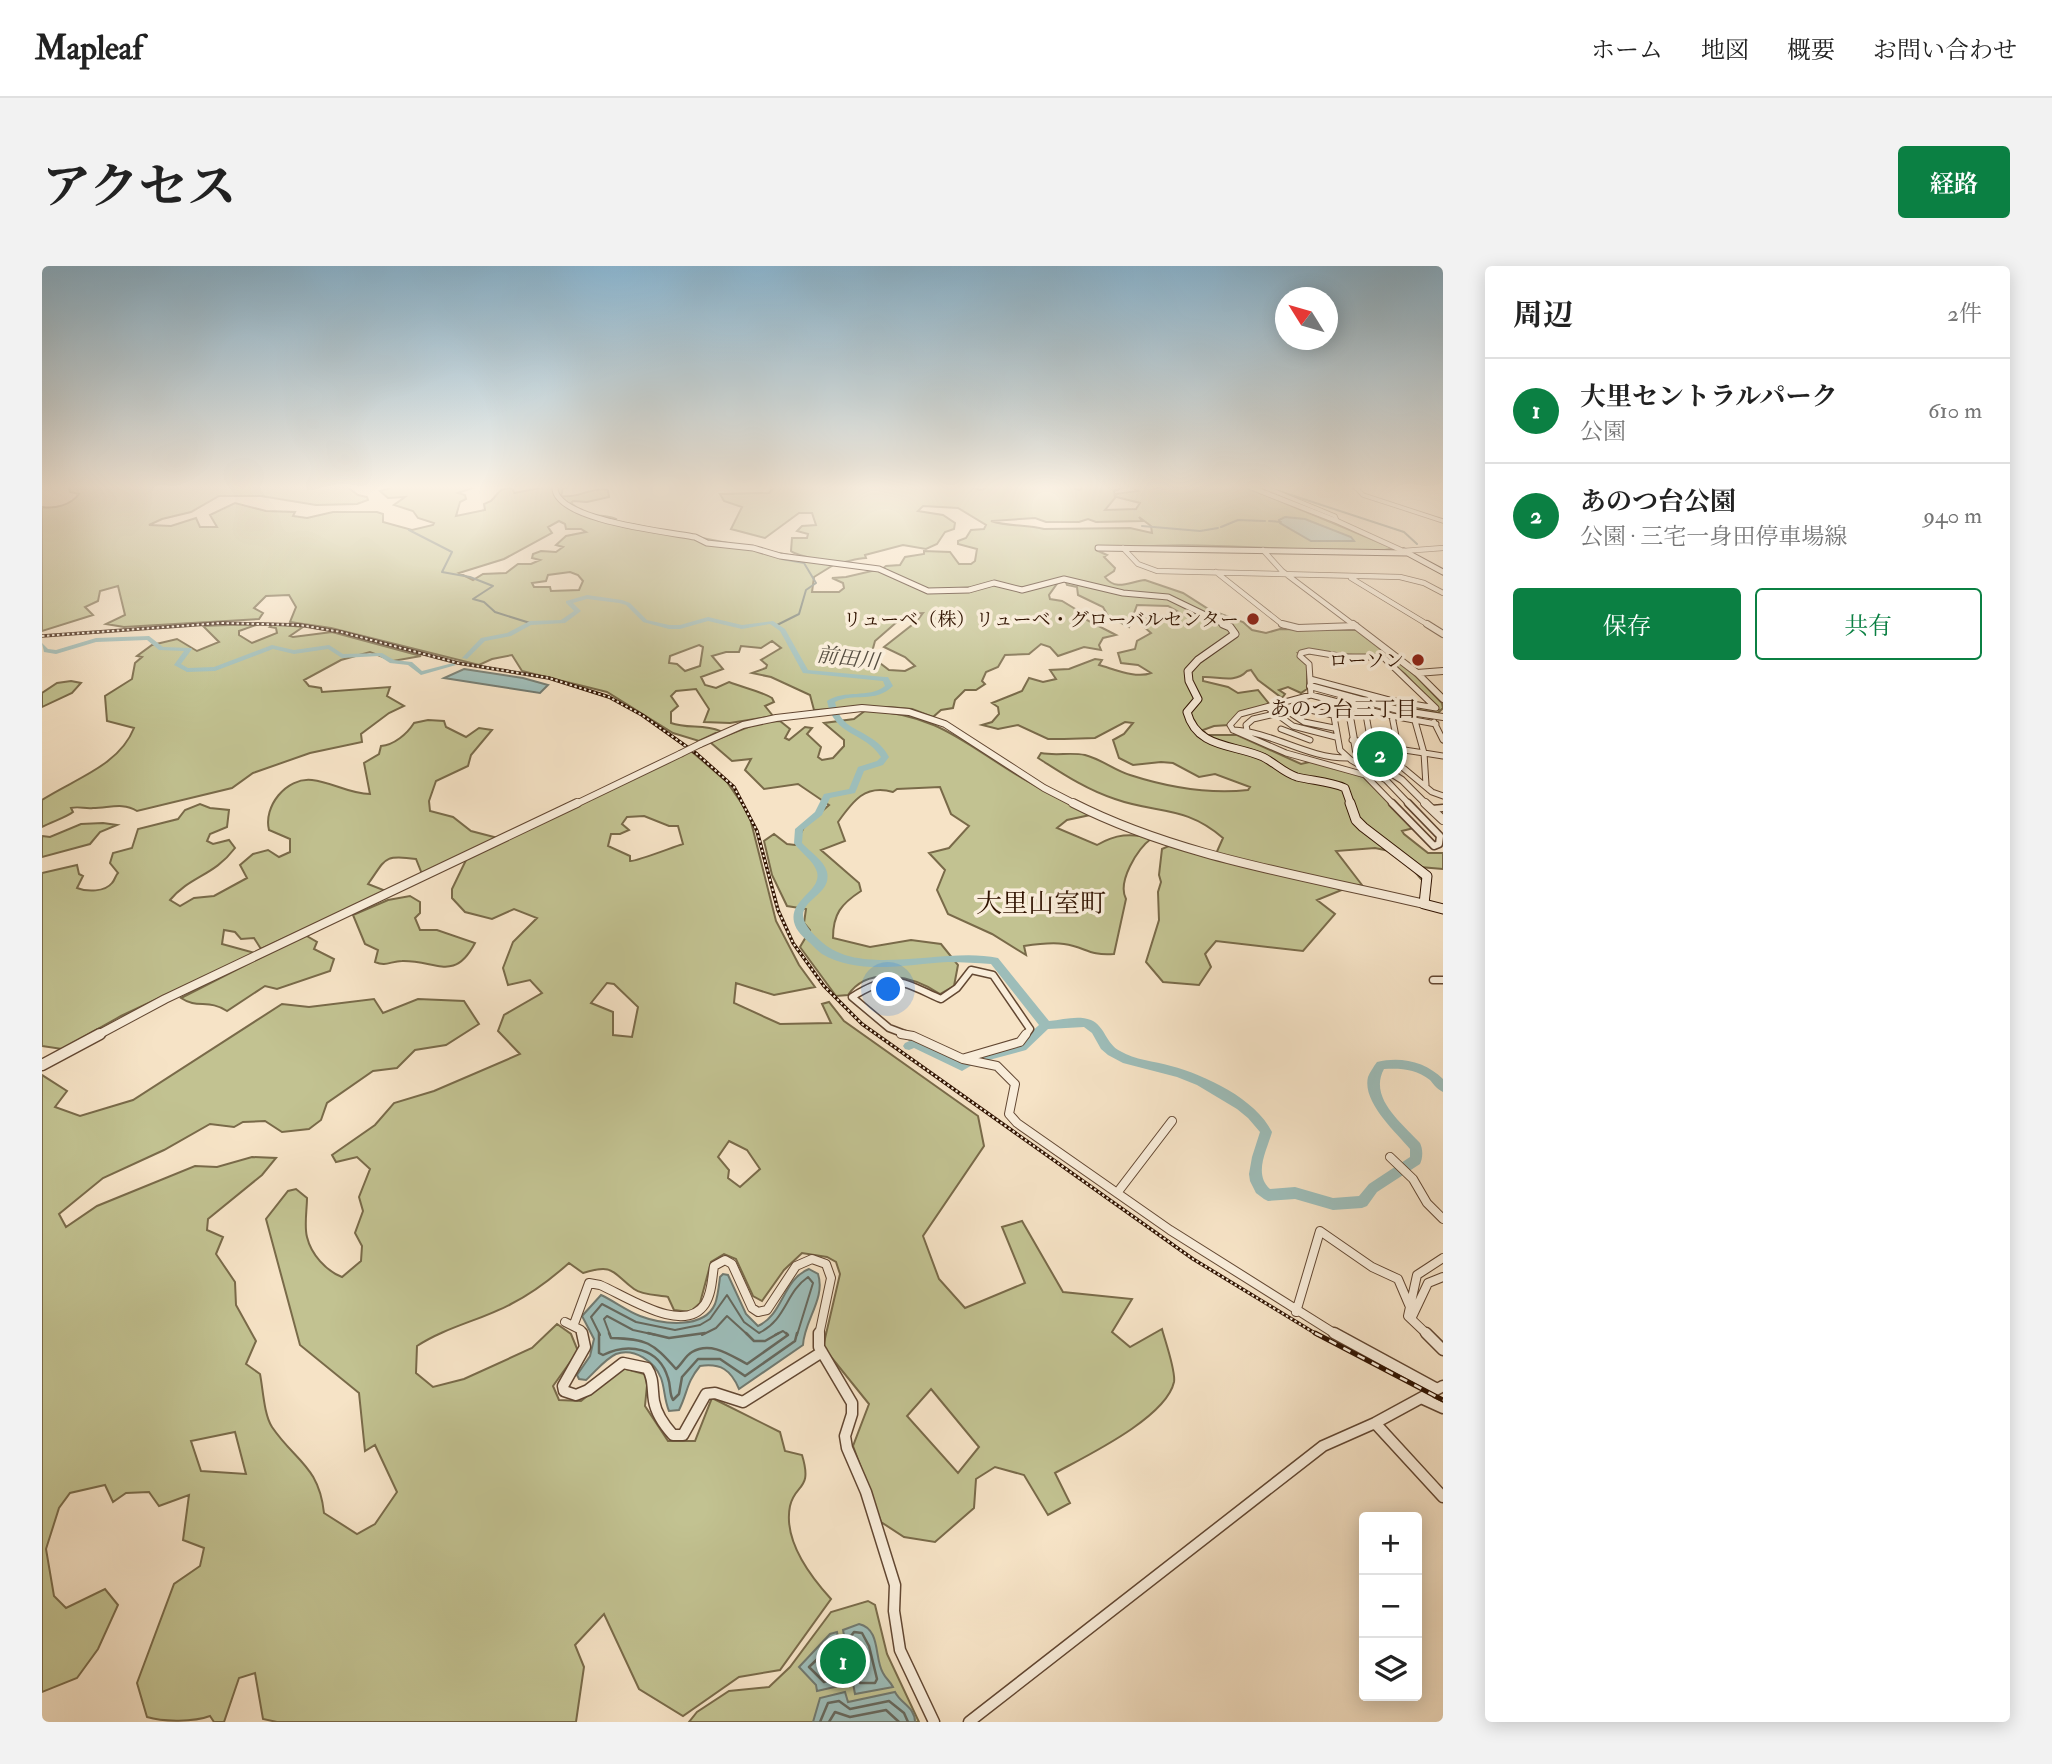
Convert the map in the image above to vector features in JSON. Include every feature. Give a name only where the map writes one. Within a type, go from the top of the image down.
[{"type":"main road","points":[[776,555],[880,569],[928,591],[972,589],[994,583],[1022,590],[1064,579],[1123,593],[1173,598],[1201,615],[1230,627],[1235,634],[1188,668],[1188,680],[1198,699],[1187,712],[1192,729],[1208,740],[1263,757],[1294,776],[1330,782],[1345,789],[1356,820],[1427,876],[1424,904],[1443,909]]},
{"type":"main road","points":[[1411,555],[1443,572]]},
{"type":"street","points":[[1129,555],[1136,563],[1152,570],[1409,579],[1443,593]]},
{"type":"street","points":[[1267,555],[1288,576],[1418,673],[1443,699]]},
{"type":"street","points":[[1216,572],[1283,625],[1298,628],[1356,626]]},
{"type":"street","points":[[1349,578],[1443,634]]},
{"type":"street","points":[[1311,695],[1309,664],[1300,654],[1304,651],[1345,657],[1383,657],[1436,708],[1351,698],[1331,700],[1311,695],[1238,715],[1230,725],[1244,737],[1310,756],[1366,767],[1390,784],[1440,836],[1439,844],[1432,844],[1370,779],[1366,767],[1352,740],[1351,698]]},
{"type":"street","points":[[1418,673],[1443,671]]},
{"type":"street","points":[[1310,683],[1351,698],[1443,716]]},
{"type":"street","points":[[1351,698],[1365,709],[1436,724]]},
{"type":"street","points":[[1331,700],[1338,747],[1347,758]]},
{"type":"street","points":[[1296,701],[1310,710],[1333,715]]},
{"type":"street","points":[[1279,705],[1304,722],[1334,728]]},
{"type":"street","points":[[1267,707],[1293,726],[1310,732],[1443,756]]},
{"type":"street","points":[[42,1065],[165,999],[700,744],[754,722],[846,710],[889,709],[934,720],[1068,801],[1116,823],[1173,843],[1424,904]]},
{"type":"street","points":[[1365,709],[1371,743]]},
{"type":"street","points":[[1247,730],[1250,720],[1275,713]]},
{"type":"street","points":[[1430,715],[1443,740]]},
{"type":"street","points":[[1392,716],[1402,767],[1432,792],[1443,796]]},
{"type":"street","points":[[1415,721],[1424,753],[1426,785]]},
{"type":"street","points":[[1268,739],[1273,732],[1293,726]]},
{"type":"street","points":[[1281,729],[1310,740]]},
{"type":"street","points":[[1233,730],[1247,730],[1310,756],[1347,758],[1402,780],[1443,820]]},
{"type":"street","points":[[1310,732],[1310,756]]},
{"type":"street","points":[[1432,809],[1443,808]]},
{"type":"street","points":[[968,1060],[1020,1042],[1030,1029],[993,975],[971,970],[957,988],[941,999],[910,983],[891,979],[878,982],[852,997],[897,1032],[913,1037],[953,1058],[997,1066],[1015,1084],[1009,1110],[1013,1120],[1219,1264],[1378,1359],[1440,1387]]},
{"type":"street","points":[[1433,980],[1443,980]]},
{"type":"street","points":[[1117,1193],[1172,1121]]},
{"type":"street","points":[[1393,1160],[1413,1179],[1427,1203],[1443,1219]]},
{"type":"street","points":[[1296,1312],[1320,1231],[1348,1247],[1371,1267],[1401,1282],[1404,1297],[1410,1307]]},
{"type":"street","points":[[1443,1258],[1417,1275],[1408,1316],[1443,1350]]},
{"type":"street","points":[[821,1352],[743,1402],[715,1393],[706,1394],[699,1403],[691,1426],[683,1434],[673,1435],[665,1426],[654,1404],[652,1375],[647,1368],[623,1363],[588,1390],[576,1395],[564,1391],[563,1385],[585,1347],[581,1330],[569,1323],[589,1283],[595,1283],[641,1307],[682,1317],[692,1315],[706,1303],[714,1266],[725,1260],[732,1264],[738,1273],[752,1308],[758,1312],[767,1310],[796,1266],[812,1259],[826,1264],[831,1278],[818,1338],[821,1352],[852,1403],[852,1415],[845,1436],[847,1448],[866,1492],[895,1585],[894,1611],[900,1650],[934,1722]]},
{"type":"street","points":[[1411,1319],[1428,1283],[1443,1277]]},
{"type":"street","points":[[969,1722],[1324,1446],[1375,1423],[1440,1387]]},
{"type":"street","points":[[1421,1398],[1443,1408]]},
{"type":"street","points":[[1375,1423],[1443,1497]]},
{"type":"green space","points":[[42,555],[511,555],[459,573],[473,580],[483,574],[506,573],[518,564],[531,564],[540,560],[532,558],[533,555],[789,555],[835,564],[814,577],[812,592],[839,592],[844,588],[843,583],[832,578],[876,570],[925,591],[882,569],[900,565],[905,557],[918,555],[952,555],[959,564],[971,564],[976,555],[1107,555],[1104,557],[1115,568],[1105,577],[1114,584],[1145,580],[1183,593],[1210,610],[1243,622],[1252,630],[1266,633],[1280,629],[1357,630],[1412,672],[1442,703],[1443,708],[1438,713],[1392,706],[1355,694],[1438,709],[1405,674],[1383,656],[1298,653],[1307,664],[1307,689],[1301,693],[1288,687],[1279,690],[1285,694],[1282,698],[1258,680],[1251,670],[1232,678],[1203,677],[1203,681],[1228,687],[1238,693],[1258,690],[1270,705],[1241,712],[1229,725],[1203,730],[1207,735],[1237,735],[1301,764],[1314,761],[1361,773],[1414,828],[1402,831],[1404,834],[1428,853],[1443,853],[1443,869],[1419,867],[1424,879],[1421,879],[1399,853],[1375,848],[1336,851],[1362,885],[1317,900],[1335,914],[1303,951],[1216,941],[1205,954],[1211,967],[1199,985],[1163,982],[1146,962],[1159,920],[1158,892],[1162,849],[1171,845],[1215,856],[1223,838],[1209,827],[1183,815],[1130,804],[1095,791],[1038,758],[1041,753],[1085,755],[1130,775],[1188,788],[1233,791],[1248,790],[1250,787],[1215,774],[1199,777],[1173,763],[1133,765],[1119,758],[1113,740],[1124,734],[1133,723],[1125,722],[1095,738],[1064,739],[1048,739],[1018,725],[998,729],[982,725],[992,722],[999,714],[998,707],[992,703],[1022,691],[1029,678],[1043,682],[1056,679],[1050,670],[1069,669],[1095,659],[1102,660],[1099,665],[1125,673],[1151,673],[1138,665],[1121,663],[1118,653],[1135,649],[1137,641],[1151,633],[1142,625],[1151,623],[1147,618],[1161,617],[1177,611],[1168,606],[1137,605],[1129,627],[1108,616],[1103,607],[1078,595],[1077,587],[1067,585],[1065,580],[1059,581],[1049,595],[1050,599],[1062,601],[1077,610],[1077,615],[1116,635],[1103,638],[1099,645],[1101,650],[1084,647],[1058,656],[1050,647],[1041,644],[1029,654],[1005,655],[998,667],[986,672],[982,681],[985,684],[976,690],[965,690],[955,700],[953,708],[941,710],[933,717],[912,709],[889,707],[814,710],[810,695],[771,677],[752,673],[766,668],[767,665],[761,660],[781,648],[772,641],[761,648],[741,646],[739,652],[712,656],[723,669],[701,677],[705,685],[716,688],[729,682],[772,698],[774,702],[765,706],[773,716],[730,723],[704,722],[709,709],[696,689],[676,691],[671,696],[678,706],[671,712],[671,723],[720,731],[699,741],[673,733],[607,692],[522,671],[512,655],[479,665],[331,628],[290,622],[296,607],[289,595],[266,596],[254,608],[263,613],[259,619],[124,627],[106,624],[125,615],[118,586],[100,591],[98,601],[85,607],[93,615],[42,631]],"holes":[[[570,572],[583,581],[579,590],[551,591],[550,587],[534,587],[532,583],[546,581],[548,575]],[[923,613],[884,647],[905,657],[915,666],[905,671],[889,670],[876,660],[872,652],[875,641],[906,614]],[[699,645],[703,647],[700,666],[685,671],[677,664],[669,663],[670,656]]]},
{"type":"green space","points":[[800,555],[865,555],[866,558],[835,563]]},
{"type":"green space","points":[[259,624],[239,631],[239,635],[252,643],[277,633],[276,628],[270,627],[274,624],[303,627],[290,636],[332,632],[421,656],[393,661],[370,652],[341,660],[304,680],[309,686],[321,688],[322,692],[390,687],[387,696],[404,706],[389,713],[361,734],[362,742],[310,753],[253,773],[232,788],[137,811],[121,806],[71,808],[73,812],[70,814],[42,827],[42,800],[107,762],[127,741],[134,728],[107,721],[105,696],[132,679],[135,663],[142,657],[137,656],[152,645],[177,639],[197,651],[219,642],[203,626]]},
{"type":"green space","points":[[57,683],[81,683],[72,693],[42,707],[42,693]]},
{"type":"green space","points":[[866,710],[915,718],[934,725],[1090,815],[1067,820],[1057,828],[1097,845],[1123,835],[1152,838],[1140,850],[1126,875],[1126,899],[1114,954],[1098,954],[1071,945],[1049,943],[1024,946],[1026,955],[992,934],[948,914],[937,890],[945,870],[929,853],[949,848],[969,826],[951,814],[940,787],[897,789],[893,792],[875,790],[867,792],[855,801],[838,822],[845,841],[821,850],[859,883],[861,891],[840,910],[833,938],[870,947],[911,940],[941,944],[958,965],[954,986],[940,994],[918,983],[892,976],[868,979],[857,985],[848,995],[836,996],[800,947],[810,930],[804,923],[806,909],[787,906],[772,875],[764,841],[774,834],[787,844],[795,845],[804,827],[829,805],[798,784],[764,789],[745,770],[751,759],[732,761],[710,742],[761,722],[780,721],[790,729],[785,738],[789,740],[805,727],[812,728],[807,734],[821,747],[818,757],[822,760],[833,758],[844,746],[844,740],[824,723],[854,719]]},
{"type":"green space","points":[[444,721],[446,727],[466,737],[479,728],[492,730],[471,755],[468,766],[436,781],[429,801],[430,811],[453,817],[471,831],[498,838],[422,874],[416,859],[397,857],[386,860],[368,884],[386,891],[261,949],[254,938],[241,939],[235,932],[224,930],[222,944],[255,953],[121,1016],[62,1049],[42,1046],[42,873],[77,865],[79,874],[83,876],[77,888],[91,891],[105,888],[118,873],[110,863],[113,853],[132,848],[138,829],[178,819],[185,810],[200,804],[229,810],[227,827],[210,834],[207,841],[213,844],[229,840],[235,848],[219,865],[170,900],[180,906],[194,898],[214,896],[247,878],[240,865],[253,854],[268,850],[279,857],[290,852],[290,839],[269,830],[268,821],[273,803],[285,788],[302,780],[312,780],[370,794],[364,763],[379,754],[381,746],[400,738],[414,723]]},
{"type":"green space","points":[[691,751],[727,782],[749,814],[776,921],[799,965],[815,987],[774,995],[736,983],[734,1003],[780,1024],[831,1023],[822,1004],[829,1002],[844,1021],[978,1116],[984,1146],[923,1236],[939,1279],[965,1308],[1025,1283],[1002,1227],[1022,1221],[1063,1292],[1132,1299],[1112,1332],[1130,1347],[1162,1329],[1174,1377],[1168,1396],[1123,1435],[1055,1473],[1070,1503],[1048,1515],[1024,1475],[995,1467],[976,1479],[974,1508],[935,1542],[904,1537],[881,1522],[853,1446],[869,1404],[823,1347],[840,1274],[836,1262],[827,1257],[802,1253],[784,1270],[762,1301],[753,1296],[736,1259],[724,1254],[711,1262],[700,1303],[690,1312],[674,1310],[668,1297],[637,1291],[612,1271],[601,1269],[583,1273],[569,1263],[519,1300],[417,1346],[416,1373],[433,1387],[464,1379],[532,1348],[557,1324],[571,1334],[578,1351],[553,1386],[559,1400],[581,1401],[622,1368],[648,1375],[645,1406],[668,1441],[695,1441],[712,1398],[780,1432],[785,1451],[802,1455],[805,1467],[804,1481],[790,1506],[790,1532],[800,1557],[831,1599],[780,1670],[739,1677],[683,1716],[639,1689],[604,1614],[575,1645],[584,1667],[576,1722],[277,1722],[263,1719],[255,1673],[239,1678],[224,1722],[214,1722],[210,1716],[178,1721],[147,1717],[137,1683],[174,1584],[200,1566],[204,1548],[183,1540],[189,1495],[159,1506],[149,1492],[126,1493],[113,1502],[105,1485],[70,1493],[59,1508],[46,1549],[54,1596],[66,1608],[105,1589],[118,1605],[98,1649],[77,1678],[42,1692],[42,1075],[67,1091],[55,1107],[80,1116],[133,1100],[282,1004],[309,1007],[374,999],[383,1013],[418,999],[464,1001],[479,1024],[446,1045],[415,1050],[397,1068],[373,1071],[327,1103],[321,1120],[309,1129],[282,1132],[265,1121],[243,1122],[234,1127],[210,1124],[164,1150],[103,1178],[59,1214],[66,1227],[97,1206],[195,1166],[217,1167],[252,1157],[276,1158],[262,1175],[208,1219],[207,1230],[223,1237],[216,1254],[235,1282],[236,1305],[256,1341],[246,1364],[260,1374],[269,1422],[311,1474],[321,1497],[324,1513],[357,1534],[375,1524],[397,1492],[375,1445],[365,1451],[359,1393],[300,1345],[266,1219],[288,1191],[296,1189],[307,1198],[306,1233],[312,1250],[325,1266],[342,1277],[361,1261],[362,1246],[355,1233],[363,1211],[359,1197],[370,1169],[357,1157],[336,1162],[332,1155],[375,1125],[394,1103],[434,1091],[520,1054],[498,1031],[504,1015],[542,993],[530,980],[508,985],[503,968],[513,942],[537,918],[514,909],[492,919],[465,912],[452,898],[452,889],[467,858]],"holes":[[[644,816],[669,826],[678,826],[683,844],[630,861],[630,856],[608,846],[611,834],[629,830],[622,824],[627,817]],[[607,983],[614,984],[638,1007],[632,1037],[613,1035],[613,1012],[591,1003]],[[729,1141],[747,1150],[760,1169],[740,1187],[728,1178],[729,1170],[718,1157]],[[931,1389],[979,1447],[958,1473],[907,1416]],[[235,1432],[246,1474],[201,1471],[191,1441]]]},
{"type":"green space","points":[[81,824],[117,825],[100,832],[90,844],[42,857],[42,836],[50,837]]},
{"type":"green space","points":[[410,896],[420,902],[420,913],[415,918],[420,930],[437,930],[475,943],[460,963],[443,967],[414,962],[375,962],[378,950],[365,944],[353,915],[388,900]]},
{"type":"green space","points":[[305,935],[317,942],[314,949],[334,959],[330,971],[277,989],[265,986],[227,1011],[214,1005],[192,1003],[181,998]]},
{"type":"green space","points":[[868,1601],[875,1605],[887,1654],[919,1722],[689,1722],[697,1712],[729,1691],[769,1687],[790,1667],[831,1612]]},
{"type":"water","points":[[464,669],[523,678],[548,685],[540,693],[444,678]]},
{"type":"water","points":[[809,1269],[818,1274],[820,1283],[803,1345],[739,1389],[724,1369],[700,1366],[679,1410],[669,1411],[658,1372],[637,1354],[616,1354],[586,1380],[579,1379],[577,1375],[590,1356],[594,1339],[582,1316],[601,1295],[649,1319],[681,1323],[702,1318],[709,1312],[715,1304],[720,1277],[723,1274],[728,1275],[746,1314],[758,1326],[773,1314],[793,1281]]},
{"type":"water","points":[[859,1624],[871,1632],[880,1667],[893,1687],[855,1694],[843,1630]]},
{"type":"water","points":[[837,1632],[848,1684],[817,1691],[816,1685],[799,1667],[830,1634]]},
{"type":"water","points":[[845,1692],[848,1702],[895,1692],[913,1713],[915,1722],[813,1722],[820,1698]]},
{"type":"waterway","points":[[451,555],[442,572],[470,577],[493,586],[473,599],[484,602],[495,612],[530,623]]},
{"type":"waterway","points":[[777,625],[799,614],[806,590],[816,583],[804,563],[782,559]]},
{"type":"waterway","name":"前田川","points":[[465,658],[483,639],[509,635],[530,623],[563,622],[578,611],[568,602],[587,597],[620,601],[628,604],[645,621],[669,627],[680,627],[708,619],[742,627],[771,622],[783,630],[805,672],[885,679],[889,686],[875,694],[845,696],[831,701],[838,720],[872,742],[885,757],[880,763],[861,769],[852,791],[827,796],[819,813],[799,829],[798,843],[822,872],[820,885],[800,908],[798,915],[801,928],[826,951],[847,960],[870,963],[971,958],[994,961],[1046,1025]]},
{"type":"waterway","name":"前田川","points":[[42,645],[46,651],[56,652],[96,640],[149,638],[161,649],[189,649],[177,665],[187,670],[215,669],[272,647],[294,652],[329,647],[342,656],[380,654],[392,662],[410,663],[421,673],[453,665]]},
{"type":"waterway","name":"前田川","points":[[1046,1025],[1078,1022],[1089,1024],[1108,1049],[1119,1056],[1189,1077],[1228,1097],[1253,1114],[1266,1132],[1255,1174],[1256,1181],[1268,1195],[1295,1193],[1333,1204],[1362,1202],[1373,1188],[1416,1160],[1416,1147],[1383,1110],[1374,1093],[1374,1077],[1381,1065],[1416,1067],[1430,1074],[1443,1087]]},
{"type":"waterway","name":"前田川","points":[[909,1046],[914,1043],[962,1066],[971,1060],[1022,1047],[1046,1025]]},
{"type":"railway","points":[[42,636],[221,623],[300,625],[341,632],[458,663],[549,678],[609,697],[642,715],[697,754],[734,787],[757,831],[778,910],[793,943],[824,986],[862,1024],[1193,1259],[1318,1335]]},
{"type":"railway","points":[[1315,1333],[1443,1400]]},
{"type":"place","name":"リューベ（株）リューベ・グローバルセンター","points":[[1253,619]]},
{"type":"place","name":"ローソン","points":[[1418,660]]},
{"type":"place","name":"あのつ台公園","points":[[1380,754]]},
{"type":"place","name":"大里セントラルパーク","points":[[843,1661]]},
{"type":"district","name":"あのつ台三丁目","points":[[1343,709]]},
{"type":"district","name":"大里山室町","points":[[1041,903]]}]
